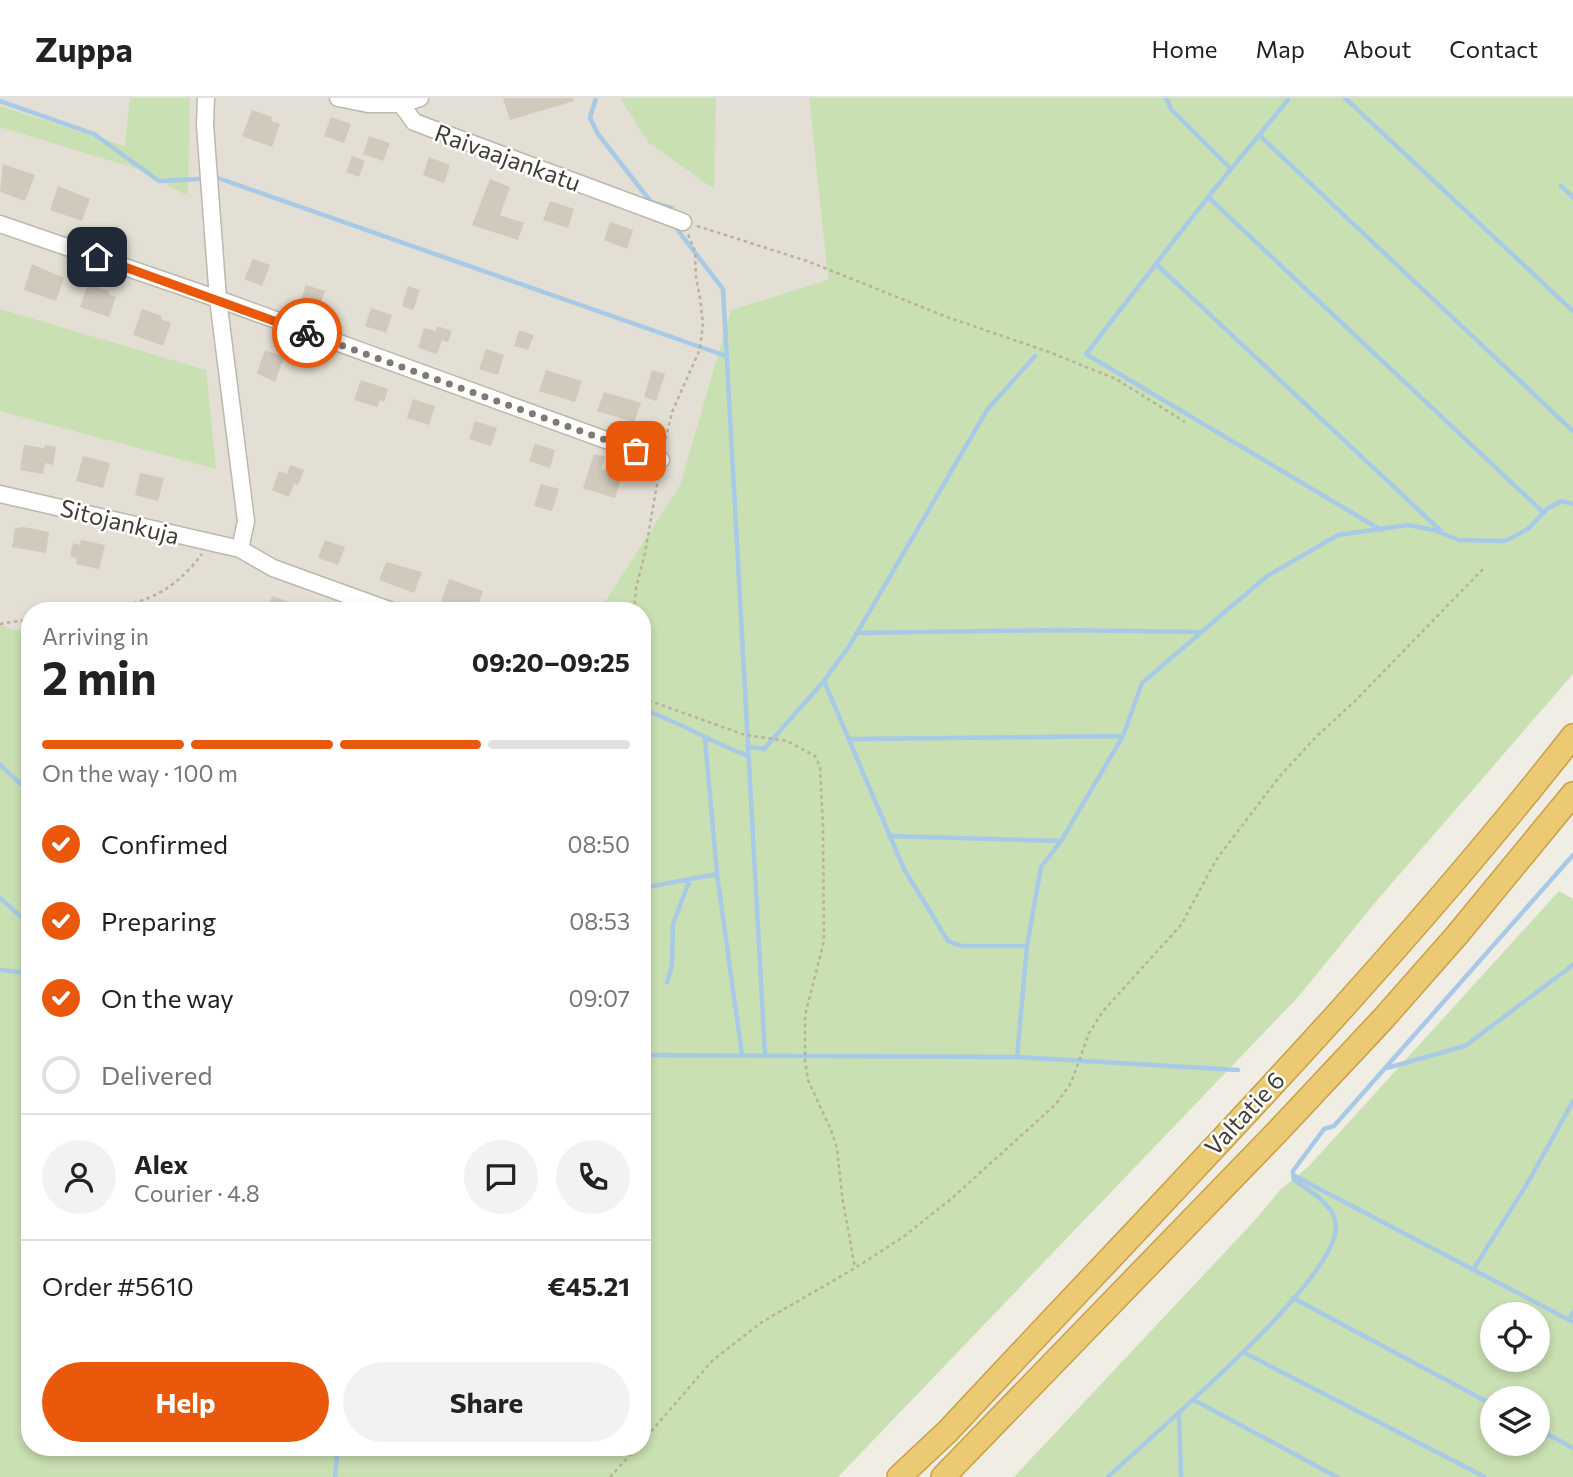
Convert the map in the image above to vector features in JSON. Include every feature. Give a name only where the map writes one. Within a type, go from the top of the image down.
[{"type":"highway","name":"Valtatie 6","points":[[899,1477],[948,1431],[1403,940],[1520,804],[1573,736]]},
{"type":"highway","name":"Valtatie 6","points":[[943,1477],[1383,1019],[1457,935],[1573,794]]},
{"type":"street","points":[[206,98],[205,125],[218,299],[246,521],[240,549]]},
{"type":"street","points":[[338,98],[368,104],[401,104],[420,98]]},
{"type":"street","name":"Raivaajankatu","points":[[401,104],[414,122],[683,222]]},
{"type":"street","points":[[0,223],[661,460]]},
{"type":"street","name":"Sitojankuja","points":[[0,494],[240,549],[273,568],[367,602]]},
{"type":"path","points":[[683,222],[807,261],[947,317],[1049,352],[1116,379],[1185,422]]},
{"type":"path","points":[[636,602],[672,412],[701,349],[703,323],[695,251],[683,222]]},
{"type":"path","points":[[141,602],[160,594],[186,575],[209,543]]},
{"type":"path","points":[[651,1432],[713,1360],[762,1322],[903,1237],[951,1199],[1056,1104],[1071,1083],[1089,1033],[1103,1011],[1181,925],[1216,860],[1279,777],[1483,569]]},
{"type":"path","points":[[0,624],[21,620]]},
{"type":"path","points":[[651,701],[745,735],[779,739],[801,746],[815,756],[820,767],[824,827],[824,941],[805,1015],[805,1060],[808,1080],[837,1148],[842,1196],[855,1268]]},
{"type":"path","points":[[610,1477],[629,1456]]},
{"type":"shaded area","points":[[0,98],[809,98],[828,281],[731,310],[680,485],[605,602],[21,602],[21,630],[0,626]]},
{"type":"green space","points":[[130,98],[190,98],[188,196],[138,169],[0,127],[0,106],[125,146]]},
{"type":"green space","points":[[620,98],[716,98],[714,189],[649,143]]},
{"type":"green space","points":[[809,98],[1573,98],[1573,674],[1379,898],[1298,997],[838,1477],[0,1477],[0,625],[21,630],[21,1456],[651,1456],[651,602],[605,602],[680,485],[731,310],[828,280]]},
{"type":"green space","points":[[0,309],[206,370],[216,469],[0,411]]},
{"type":"green space","points":[[1559,891],[1573,899],[1573,1477],[1014,1477],[1281,1189],[1309,1166]]},
{"type":"building","points":[[503,98],[573,98],[574,101],[510,120]]},
{"type":"building","points":[[252,110],[272,117],[271,121],[280,124],[272,147],[242,136]]},
{"type":"building","points":[[331,117],[351,124],[344,143],[324,136]]},
{"type":"building","points":[[369,136],[390,143],[383,161],[363,154]]},
{"type":"building","points":[[352,156],[365,161],[359,177],[346,172]]},
{"type":"building","points":[[429,157],[450,165],[444,183],[423,175]]},
{"type":"building","points":[[3,164],[35,175],[25,201],[0,192]]},
{"type":"building","points":[[490,179],[510,187],[500,215],[524,223],[518,240],[472,225]]},
{"type":"building","points":[[58,186],[90,199],[82,221],[50,210]]},
{"type":"building","points":[[550,201],[574,209],[568,228],[543,220]]},
{"type":"building","points":[[610,222],[633,230],[627,249],[604,240]]},
{"type":"building","points":[[253,259],[270,265],[262,286],[244,279]]},
{"type":"building","points":[[32,264],[64,278],[56,301],[24,290]]},
{"type":"building","points":[[88,284],[109,291],[108,294],[116,297],[109,317],[80,307]]},
{"type":"building","points":[[306,285],[325,291],[318,312],[299,306]]},
{"type":"building","points":[[408,286],[420,290],[413,310],[402,306]]},
{"type":"building","points":[[371,308],[392,315],[386,333],[365,326]]},
{"type":"building","points":[[142,309],[162,316],[161,319],[171,323],[163,346],[133,335]]},
{"type":"building","points":[[437,326],[452,331],[448,342],[442,340],[437,354],[418,348],[424,328],[436,331]]},
{"type":"building","points":[[519,330],[534,335],[528,350],[514,346]]},
{"type":"building","points":[[486,349],[504,355],[498,375],[479,369]]},
{"type":"building","points":[[265,350],[284,357],[275,382],[257,373]]},
{"type":"building","points":[[546,370],[582,381],[575,402],[539,391]]},
{"type":"building","points":[[652,370],[665,374],[656,401],[644,397]]},
{"type":"building","points":[[361,380],[388,389],[384,402],[380,400],[377,407],[354,400]]},
{"type":"building","points":[[604,392],[641,403],[634,422],[597,411]]},
{"type":"building","points":[[413,399],[435,406],[429,425],[407,418]]},
{"type":"building","points":[[475,421],[497,428],[491,446],[469,439]]},
{"type":"building","points":[[535,444],[555,450],[550,468],[529,461]]},
{"type":"building","points":[[24,445],[56,447],[53,465],[45,463],[43,474],[20,470]]},
{"type":"building","points":[[594,454],[605,457],[601,469],[622,476],[615,498],[583,488]]},
{"type":"building","points":[[83,456],[110,463],[103,488],[76,481]]},
{"type":"building","points":[[290,465],[304,470],[289,497],[272,490],[279,471],[287,474]]},
{"type":"building","points":[[140,473],[164,478],[158,501],[135,495]]},
{"type":"building","points":[[541,484],[559,489],[552,511],[534,506]]},
{"type":"building","points":[[15,528],[49,532],[46,553],[12,547]]},
{"type":"building","points":[[81,540],[105,545],[99,569],[76,564],[77,558],[70,556],[73,543],[80,545]]},
{"type":"building","points":[[325,540],[345,547],[338,565],[318,558]]},
{"type":"building","points":[[386,562],[422,572],[414,593],[379,580]]},
{"type":"building","points":[[449,579],[483,591],[479,602],[441,601]]},
{"type":"building","points":[[272,596],[290,602],[270,602]]},
{"type":"waterway","points":[[596,98],[590,118],[598,134],[651,202],[672,208],[672,215]]},
{"type":"waterway","points":[[1166,98],[1171,109],[1231,169]]},
{"type":"waterway","points":[[1345,98],[1573,311]]},
{"type":"waterway","points":[[1288,100],[1208,197],[1086,354],[1381,530]]},
{"type":"waterway","points":[[0,101],[94,134],[159,181],[218,178],[726,356]]},
{"type":"waterway","points":[[1259,135],[1573,431]]},
{"type":"waterway","points":[[1561,186],[1573,197]]},
{"type":"waterway","points":[[1208,197],[1544,513]]},
{"type":"waterway","points":[[673,224],[723,289],[765,1055]]},
{"type":"waterway","points":[[1156,264],[1441,531]]},
{"type":"waterway","points":[[747,746],[764,749],[824,681],[850,645],[987,410],[1035,356]]},
{"type":"waterway","points":[[1017,1057],[1027,946],[1041,867],[1061,841],[1123,736],[1142,683],[1267,576],[1338,535],[1408,525],[1434,530],[1459,540],[1505,541],[1528,529],[1548,508],[1562,501],[1573,504]]},
{"type":"waterway","points":[[856,633],[1060,630],[1200,632]]},
{"type":"waterway","points":[[824,681],[904,869],[948,941],[961,946],[1027,946]]},
{"type":"waterway","points":[[651,713],[748,756]]},
{"type":"waterway","points":[[850,739],[1123,736]]},
{"type":"waterway","points":[[705,739],[717,874],[742,1055]]},
{"type":"waterway","points":[[0,765],[21,784]]},
{"type":"waterway","points":[[889,836],[1060,841]]},
{"type":"waterway","points":[[1293,1175],[1293,1171],[1324,1129],[1334,1126],[1573,855]]},
{"type":"waterway","points":[[651,886],[717,874]]},
{"type":"waterway","points":[[667,982],[672,965],[673,924],[690,879]]},
{"type":"waterway","points":[[0,898],[21,917]]},
{"type":"waterway","points":[[1387,1068],[1465,1046],[1573,965]]},
{"type":"waterway","points":[[0,970],[21,972]]},
{"type":"waterway","points":[[651,1055],[1017,1057],[1238,1070]]},
{"type":"waterway","points":[[1473,1270],[1527,1184],[1573,1101]]},
{"type":"waterway","points":[[1293,1175],[1573,1322]]},
{"type":"waterway","points":[[1108,1477],[1239,1356],[1307,1282],[1329,1251],[1336,1226],[1332,1212],[1314,1194],[1294,1180],[1293,1175]]},
{"type":"waterway","points":[[1293,1298],[1480,1398]]},
{"type":"waterway","points":[[1569,1320],[1573,1312]]},
{"type":"waterway","points":[[1243,1352],[1485,1477]]},
{"type":"waterway","points":[[1194,1400],[1337,1477]]},
{"type":"waterway","points":[[1179,1414],[1181,1477]]},
{"type":"waterway","points":[[1550,1436],[1573,1448]]},
{"type":"waterway","points":[[335,1477],[337,1456]]},
{"type":"way so far","points":[[307,333],[636,451]]},
{"type":"route","points":[[97,257],[307,333]]}]
